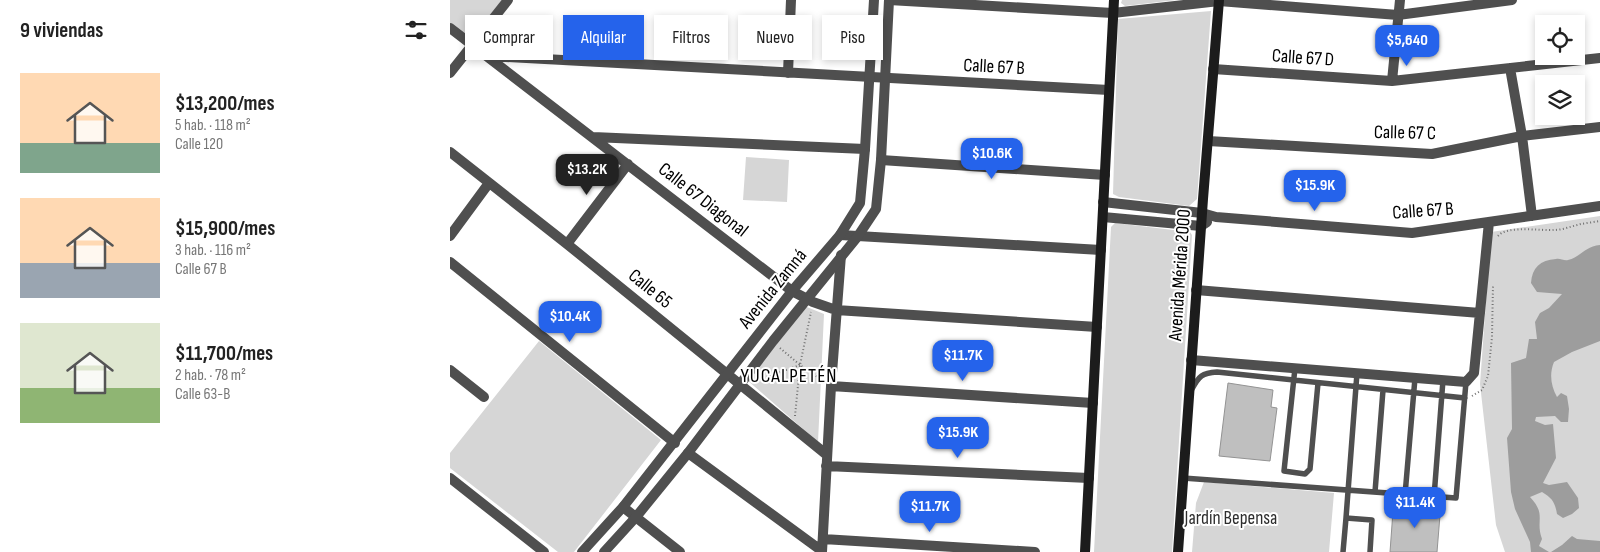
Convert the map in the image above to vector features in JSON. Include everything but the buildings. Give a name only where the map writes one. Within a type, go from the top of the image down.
[{"type":"main road","points":[[1085,552],[1114,0]]},
{"type":"main road","name":"Avenida Mérida 2000","points":[[1178,552],[1219,1]]},
{"type":"street","points":[[496,15],[508,0]]},
{"type":"street","points":[[788,73],[791,0]]},
{"type":"street","name":"Avenida Zamná","points":[[584,552],[623,507],[792,291],[840,235],[860,203],[862,196],[874,0]]},
{"type":"street","points":[[890,0],[1113,13],[1219,1],[1398,15],[1512,0]]},
{"type":"street","name":"Avenida Zamná","points":[[604,552],[636,517],[688,453],[773,341],[810,300],[876,209],[881,160],[890,0]]},
{"type":"street","points":[[1392,81],[1400,0]]},
{"type":"street","name":"Calle 67 Diagonal","points":[[450,28],[465,38]]},
{"type":"street","points":[[450,73],[465,54]]},
{"type":"street","name":"Calle 67 D","points":[[1213,69],[1392,81],[1600,58]]},
{"type":"street","name":"Calle 67 Diagonal","points":[[493,60],[792,291],[810,300],[836,310],[1097,327]]},
{"type":"street","name":"Calle 67 B","points":[[553,60],[1109,90]]},
{"type":"street","points":[[1510,68],[1522,136],[1532,216]]},
{"type":"street","name":"Calle 67 C","points":[[1208,141],[1432,154],[1522,136],[1600,127]]},
{"type":"street","points":[[593,137],[865,150]]},
{"type":"street","name":"Calle 65","points":[[450,152],[567,244],[827,455]]},
{"type":"street","points":[[881,160],[1105,175]]},
{"type":"street","points":[[567,244],[628,164]]},
{"type":"street","points":[[450,236],[489,184]]},
{"type":"street","name":"Calle 67 B","points":[[1104,202],[1202,213],[1216,217],[1412,233],[1600,206]]},
{"type":"street","points":[[1103,216],[1201,226],[1216,217]]},
{"type":"street","points":[[1191,360],[1466,382],[1474,374],[1489,222]]},
{"type":"street","points":[[840,235],[1101,250]]},
{"type":"street","points":[[822,552],[831,386],[841,255]]},
{"type":"street","points":[[450,262],[674,442]]},
{"type":"street","points":[[1196,290],[1480,313]]},
{"type":"street","points":[[450,370],[484,397]]},
{"type":"street","points":[[831,386],[1093,403]]},
{"type":"street","points":[[688,453],[822,552]]},
{"type":"street","points":[[826,466],[1089,478]]},
{"type":"street","points":[[450,478],[544,552]]},
{"type":"street","points":[[623,507],[680,552]]},
{"type":"street","points":[[823,539],[1035,552]]},
{"type":"lane","points":[[1295,368],[1284,471],[1305,474],[1310,469],[1318,383]]},
{"type":"lane","points":[[1189,395],[1196,380],[1205,373],[1217,372],[1465,398]]},
{"type":"lane","points":[[1343,552],[1357,373]]},
{"type":"lane","points":[[1405,495],[1415,378]]},
{"type":"lane","points":[[1434,497],[1443,380]]},
{"type":"lane","points":[[1183,478],[1456,498],[1466,382]]},
{"type":"lane","points":[[1375,492],[1383,390]]},
{"type":"lane","points":[[1346,518],[1372,520],[1370,552]]},
{"type":"path","points":[[1497,240],[1499,234],[1512,231],[1530,229],[1555,230],[1600,221]]},
{"type":"path","points":[[1465,398],[1478,394],[1486,382],[1492,337],[1493,283]]},
{"type":"path","points":[[794,428],[800,365],[810,300]]},
{"type":"path","points":[[773,341],[800,365],[831,386]]},
{"type":"path","points":[[740,385],[800,365]]},
{"type":"green space","points":[[450,0],[502,0],[490,15],[465,15],[465,34],[450,23]]},
{"type":"green space","points":[[1122,0],[1176,0],[1125,6],[1121,3]]},
{"type":"green space","points":[[1211,11],[1197,199],[1189,206],[1119,197],[1113,194],[1118,19]]},
{"type":"green space","points":[[746,157],[789,160],[787,202],[743,200]]},
{"type":"green space","points":[[1600,216],[1600,552],[1505,552],[1496,525],[1480,384],[1491,232]]},
{"type":"green space","points":[[1115,223],[1190,232],[1192,235],[1172,552],[1094,552],[1111,227]]},
{"type":"green space","points":[[802,305],[824,314],[818,442],[747,380]]},
{"type":"green space","points":[[539,341],[661,440],[574,552],[558,552],[450,468],[450,453]]},
{"type":"green space","name":"Jardín Bepensa","points":[[1204,482],[1334,493],[1329,552],[1192,552],[1196,503]]},
{"type":"shaded area","points":[[1600,245],[1600,341],[1572,352],[1554,362],[1551,375],[1553,389],[1557,397],[1561,393],[1567,396],[1568,422],[1561,422],[1555,416],[1536,417],[1535,421],[1545,425],[1553,424],[1556,458],[1543,483],[1549,485],[1567,482],[1578,498],[1579,508],[1563,518],[1557,514],[1551,498],[1542,492],[1530,497],[1538,508],[1539,513],[1542,539],[1539,546],[1549,552],[1531,552],[1530,542],[1515,509],[1511,492],[1507,438],[1512,429],[1511,363],[1526,358],[1529,339],[1537,339],[1535,322],[1540,313],[1549,308],[1562,294],[1537,292],[1531,283],[1535,269],[1545,261],[1568,260],[1590,247]]},
{"type":"shaded area","points":[[1572,536],[1577,539],[1600,541],[1600,552],[1551,552]]},
{"type":"district","name":"YUCALPETÉN","points":[[789,376]]}]
